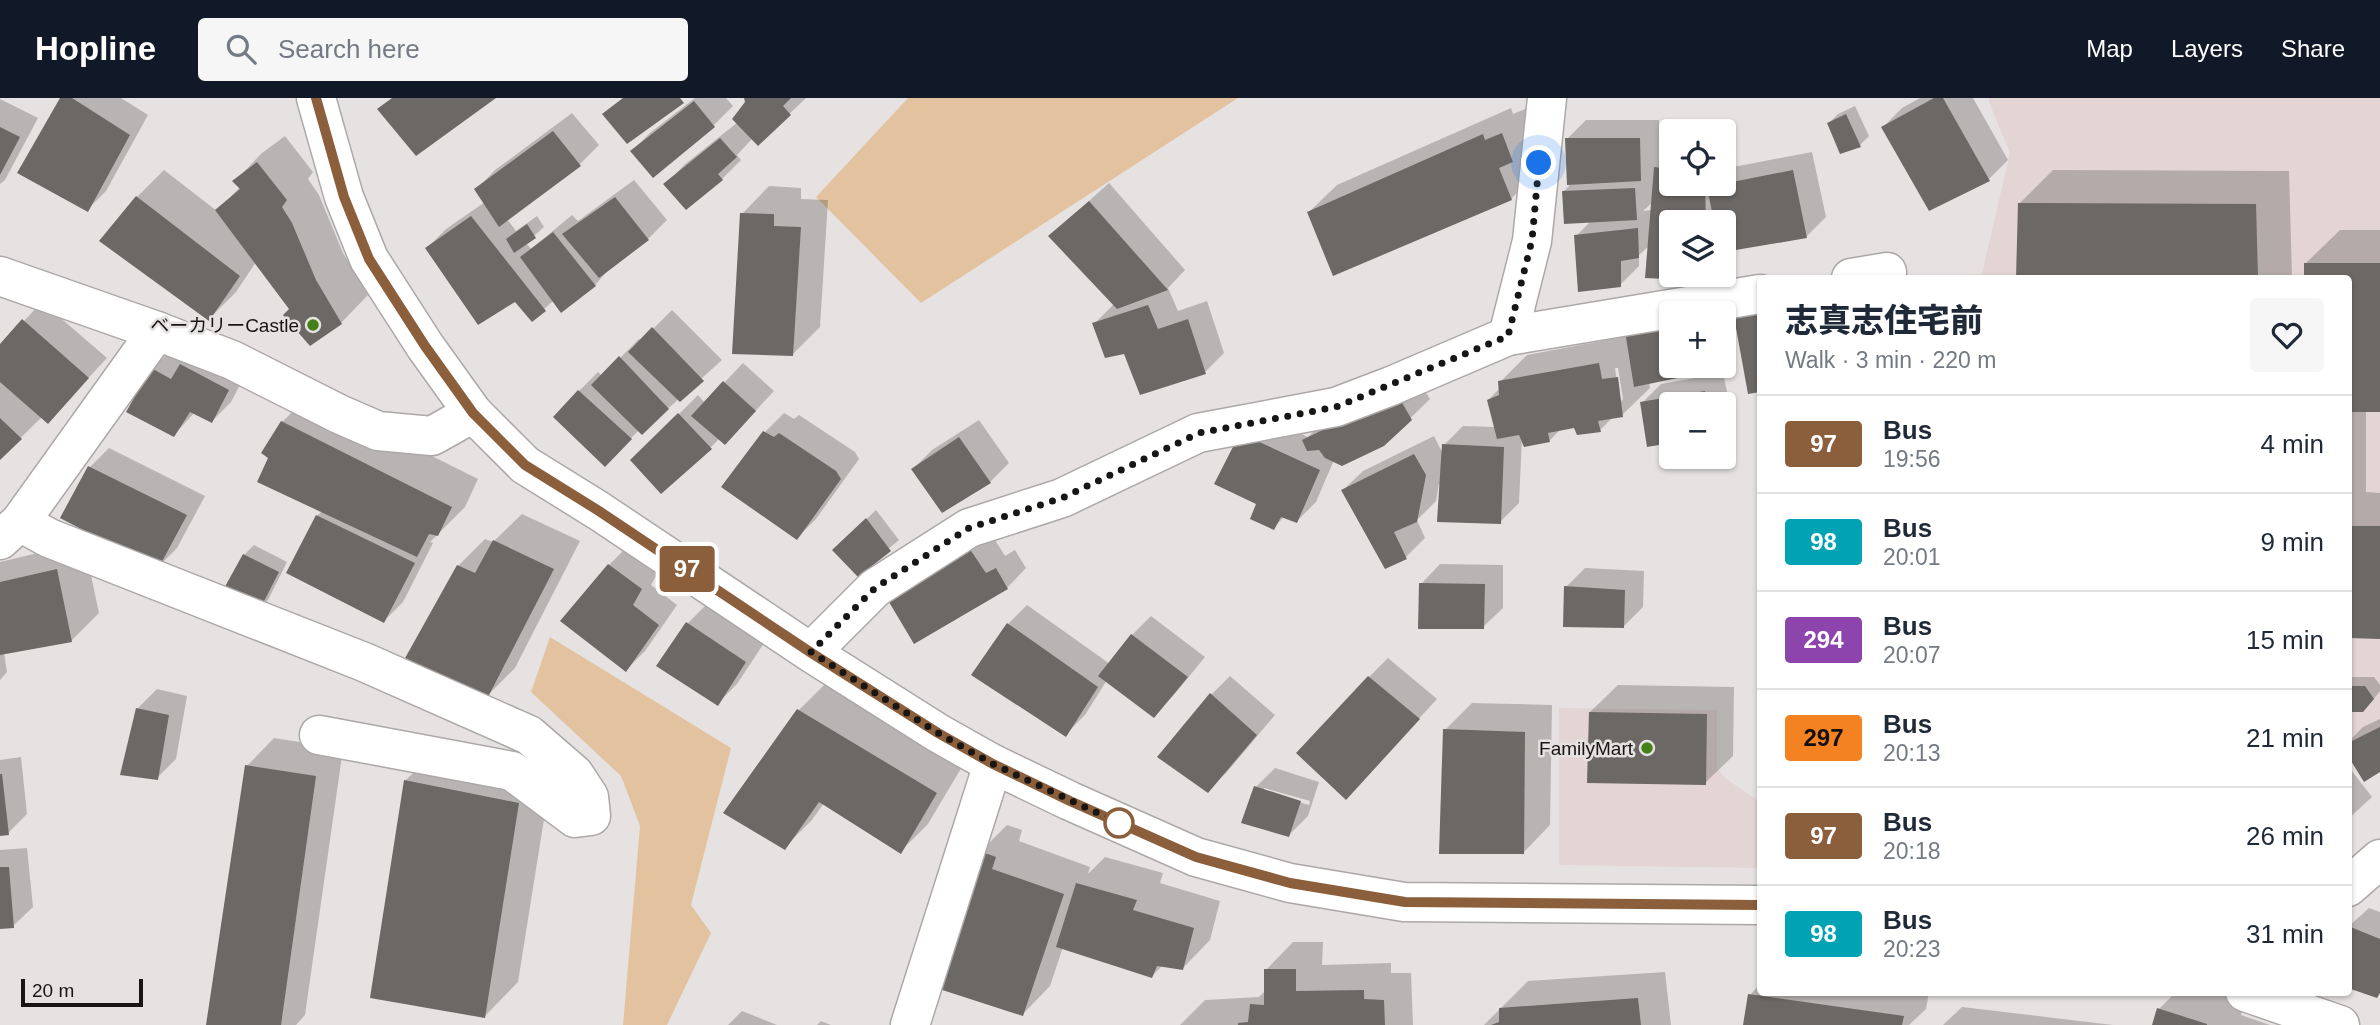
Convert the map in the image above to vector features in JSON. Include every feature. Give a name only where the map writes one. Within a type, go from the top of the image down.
[{"type":"street","points":[[316,98],[344,197],[369,259],[425,346],[473,413],[525,465],[811,652],[938,733],[993,764],[1196,857],[1290,883],[1405,902],[1757,905]]},
{"type":"street","points":[[1508,336],[1532,240],[1547,98]]},
{"type":"street","points":[[0,276],[232,360],[378,431],[432,436],[473,413]]},
{"type":"street","points":[[811,652],[875,588],[969,528],[1062,498],[1199,433],[1336,407],[1508,336],[1757,294]]},
{"type":"street","points":[[157,331],[10,531],[49,538],[364,662],[529,734],[574,774],[589,797],[591,816],[575,818],[512,771],[319,734]]},
{"type":"street","points":[[910,1025],[993,764]]},
{"type":"street","points":[[2352,884],[2380,859]]},
{"type":"street","points":[[2257,996],[2340,1025]]},
{"type":"shaded area","points":[[908,98],[1238,98],[921,303],[816,197]]},
{"type":"shaded area","points":[[1989,98],[2380,98],[2380,730],[2352,745],[2352,275],[1982,275],[2010,153]]},
{"type":"shaded area","points":[[550,637],[731,748],[691,905],[711,933],[667,1025],[623,1025],[640,826],[621,776],[531,692]]},
{"type":"shaded area","points":[[1559,708],[1717,710],[1717,767],[1725,778],[1757,800],[1757,868],[1559,865]]},
{"type":"building","points":[[60,98],[72,98],[130,135],[88,212],[17,173]]},
{"type":"building","points":[[392,98],[496,98],[416,156],[377,109]]},
{"type":"building","points":[[623,98],[680,98],[684,103],[627,144],[602,114]]},
{"type":"building","points":[[744,98],[791,98],[783,106],[791,115],[758,146],[732,119],[745,102]]},
{"type":"building","points":[[1934,98],[1943,98],[1990,181],[1929,211],[1881,127]]},
{"type":"building","points":[[694,101],[715,127],[653,178],[630,151]]},
{"type":"building","points":[[1846,114],[1861,147],[1840,154],[1827,123]]},
{"type":"building","points":[[0,127],[20,137],[0,175]]},
{"type":"building","points":[[553,131],[581,166],[499,227],[474,189]]},
{"type":"building","points":[[1502,133],[1513,162],[1499,168],[1512,200],[1333,276],[1307,212],[1483,134],[1485,140]]},
{"type":"building","points":[[720,138],[737,157],[718,174],[723,180],[686,210],[663,184]]},
{"type":"building","points":[[1565,138],[1640,138],[1641,181],[1567,185]]},
{"type":"building","points":[[257,162],[287,200],[282,207],[292,223],[316,280],[342,324],[310,346],[283,315],[289,309],[215,210],[240,189],[232,181]]},
{"type":"building","points":[[1654,167],[1659,168],[1659,196],[1705,196],[1706,210],[1659,210],[1659,279],[1645,278]]},
{"type":"building","points":[[1793,170],[1807,238],[1736,250],[1736,210],[1712,210],[1709,196],[1736,196],[1736,181]]},
{"type":"building","points":[[1635,188],[1637,220],[1564,224],[1562,191]]},
{"type":"building","points":[[136,196],[240,276],[209,321],[99,241]]},
{"type":"building","points":[[615,197],[649,240],[599,278],[562,234]]},
{"type":"building","points":[[1089,201],[1168,290],[1117,309],[1048,236]]},
{"type":"building","points":[[2018,203],[2256,204],[2258,275],[2016,275]]},
{"type":"building","points":[[740,213],[774,214],[774,226],[801,227],[793,356],[732,354]]},
{"type":"building","points":[[471,216],[546,311],[532,322],[515,302],[478,325],[425,248]]},
{"type":"building","points":[[527,224],[536,238],[514,253],[506,239]]},
{"type":"building","points":[[1638,228],[1639,258],[1621,261],[1621,287],[1578,292],[1574,235]]},
{"type":"building","points":[[553,232],[596,286],[561,313],[520,257]]},
{"type":"building","points":[[2304,263],[2380,263],[2380,412],[2352,412],[2352,275],[2304,275]]},
{"type":"building","points":[[1148,305],[1158,329],[1188,319],[1206,374],[1140,395],[1124,354],[1105,358],[1092,323]]},
{"type":"building","points":[[1757,313],[1757,392],[1748,394],[1736,317]]},
{"type":"building","points":[[22,319],[89,378],[48,424],[0,382],[0,344]]},
{"type":"building","points":[[1659,320],[1659,378],[1678,378],[1634,387],[1624,325]]},
{"type":"building","points":[[652,327],[704,381],[680,402],[628,352]]},
{"type":"building","points":[[619,356],[669,409],[642,435],[591,385]]},
{"type":"building","points":[[1599,363],[1602,379],[1618,377],[1623,417],[1598,421],[1601,432],[1577,435],[1574,428],[1548,433],[1550,442],[1524,447],[1519,435],[1497,439],[1487,400],[1499,395],[1498,381]]},
{"type":"building","points":[[180,364],[229,390],[212,423],[190,412],[174,437],[126,412],[151,368],[171,379]]},
{"type":"building","points":[[723,381],[756,411],[725,445],[691,416]]},
{"type":"building","points":[[578,390],[632,439],[605,467],[553,417]]},
{"type":"building","points":[[1397,394],[1412,420],[1384,446],[1342,466],[1325,458],[1319,450],[1307,451],[1302,440]]},
{"type":"building","points":[[1659,399],[1659,445],[1647,447],[1640,402]]},
{"type":"building","points":[[678,413],[712,449],[661,494],[630,460]]},
{"type":"building","points":[[0,418],[22,439],[0,460]]},
{"type":"building","points":[[281,421],[452,507],[438,536],[429,534],[417,557],[257,482],[268,458],[261,453]]},
{"type":"building","points":[[763,431],[774,437],[779,433],[836,471],[841,479],[797,540],[721,487]]},
{"type":"building","points":[[1240,433],[1320,470],[1297,523],[1281,517],[1274,530],[1250,519],[1256,504],[1214,484]]},
{"type":"building","points":[[959,437],[991,483],[942,513],[911,469]]},
{"type":"building","points":[[1442,444],[1504,447],[1501,524],[1437,522]]},
{"type":"building","points":[[1414,454],[1426,475],[1417,522],[1394,532],[1407,559],[1385,569],[1341,490]]},
{"type":"building","points":[[88,466],[187,515],[158,569],[60,518]]},
{"type":"building","points":[[316,515],[415,563],[384,623],[286,573]]},
{"type":"building","points":[[866,518],[891,551],[858,577],[832,550]]},
{"type":"building","points":[[2352,526],[2380,526],[2380,639],[2352,638]]},
{"type":"building","points":[[493,540],[554,569],[488,697],[404,660],[457,565],[475,573]]},
{"type":"building","points":[[967,545],[986,573],[996,568],[1008,589],[914,644],[886,597]]},
{"type":"building","points":[[243,554],[279,572],[259,611],[222,592]]},
{"type":"building","points":[[608,564],[642,589],[633,605],[659,625],[626,672],[560,621]]},
{"type":"building","points":[[57,569],[72,642],[0,655],[0,582]]},
{"type":"building","points":[[1419,583],[1485,584],[1484,629],[1418,629]]},
{"type":"building","points":[[1564,586],[1625,590],[1624,628],[1563,627]]},
{"type":"building","points":[[686,622],[746,662],[718,706],[656,666]]},
{"type":"building","points":[[1007,623],[1098,687],[1066,737],[971,675]]},
{"type":"building","points":[[1131,634],[1188,677],[1154,718],[1098,676]]},
{"type":"building","points":[[1368,676],[1420,719],[1346,800],[1296,753]]},
{"type":"building","points":[[2352,686],[2365,686],[2374,699],[2363,712],[2352,712]]},
{"type":"building","points":[[1210,693],[1257,735],[1208,793],[1157,757]]},
{"type":"building","points":[[136,708],[169,715],[158,780],[120,775]]},
{"type":"building","points":[[797,709],[937,793],[901,854],[819,802],[785,850],[723,813]]},
{"type":"building","name":"FamilyMart","points":[[1589,712],[1707,714],[1706,785],[1587,783]]},
{"type":"building","points":[[2380,727],[2380,772],[2364,782],[2352,762],[2352,741]]},
{"type":"building","points":[[1443,729],[1525,732],[1524,854],[1439,854]]},
{"type":"building","points":[[245,765],[316,776],[281,1025],[206,1025]]},
{"type":"building","points":[[0,774],[9,835],[0,836]]},
{"type":"building","points":[[404,780],[519,803],[485,1018],[370,998]]},
{"type":"building","points":[[1254,786],[1301,801],[1289,837],[1241,823]]},
{"type":"building","points":[[979,851],[996,857],[992,869],[1064,894],[1023,1016],[933,987]]},
{"type":"building","points":[[0,867],[9,867],[14,928],[0,929]]},
{"type":"building","points":[[1076,883],[1137,900],[1133,910],[1194,928],[1183,970],[1157,966],[1152,978],[1056,947]]},
{"type":"building","points":[[2352,928],[2380,939],[2380,993],[2377,998],[2352,989]]},
{"type":"building","points":[[1264,969],[1296,969],[1296,991],[1364,990],[1364,999],[1384,1000],[1385,1025],[1238,1025],[1248,1022],[1250,1004],[1264,1005]]},
{"type":"building","points":[[1748,994],[1904,1016],[1902,1025],[1743,1025]]},
{"type":"building","points":[[1638,998],[1641,1025],[1491,1025],[1499,1022],[1499,1008]]},
{"type":"building","points":[[2157,1008],[2207,1024],[2207,1025],[2152,1025]]},
{"type":"bus line","name":"97","points":[[316,98],[344,197],[369,259],[425,346],[473,413],[525,465],[599,511],[813,654],[938,733],[993,764],[1196,857],[1290,883],[1405,902],[1757,905]]},
{"type":"place","name":"ベーカリーCastle","points":[[313,325]]},
{"type":"place","name":"FamilyMart","points":[[1647,748]]},
{"type":"route","points":[[1119,823],[993,764],[938,733],[811,652],[875,588],[969,528],[1062,498],[1199,433],[1336,407],[1508,336],[1532,240],[1539,163]]}]
